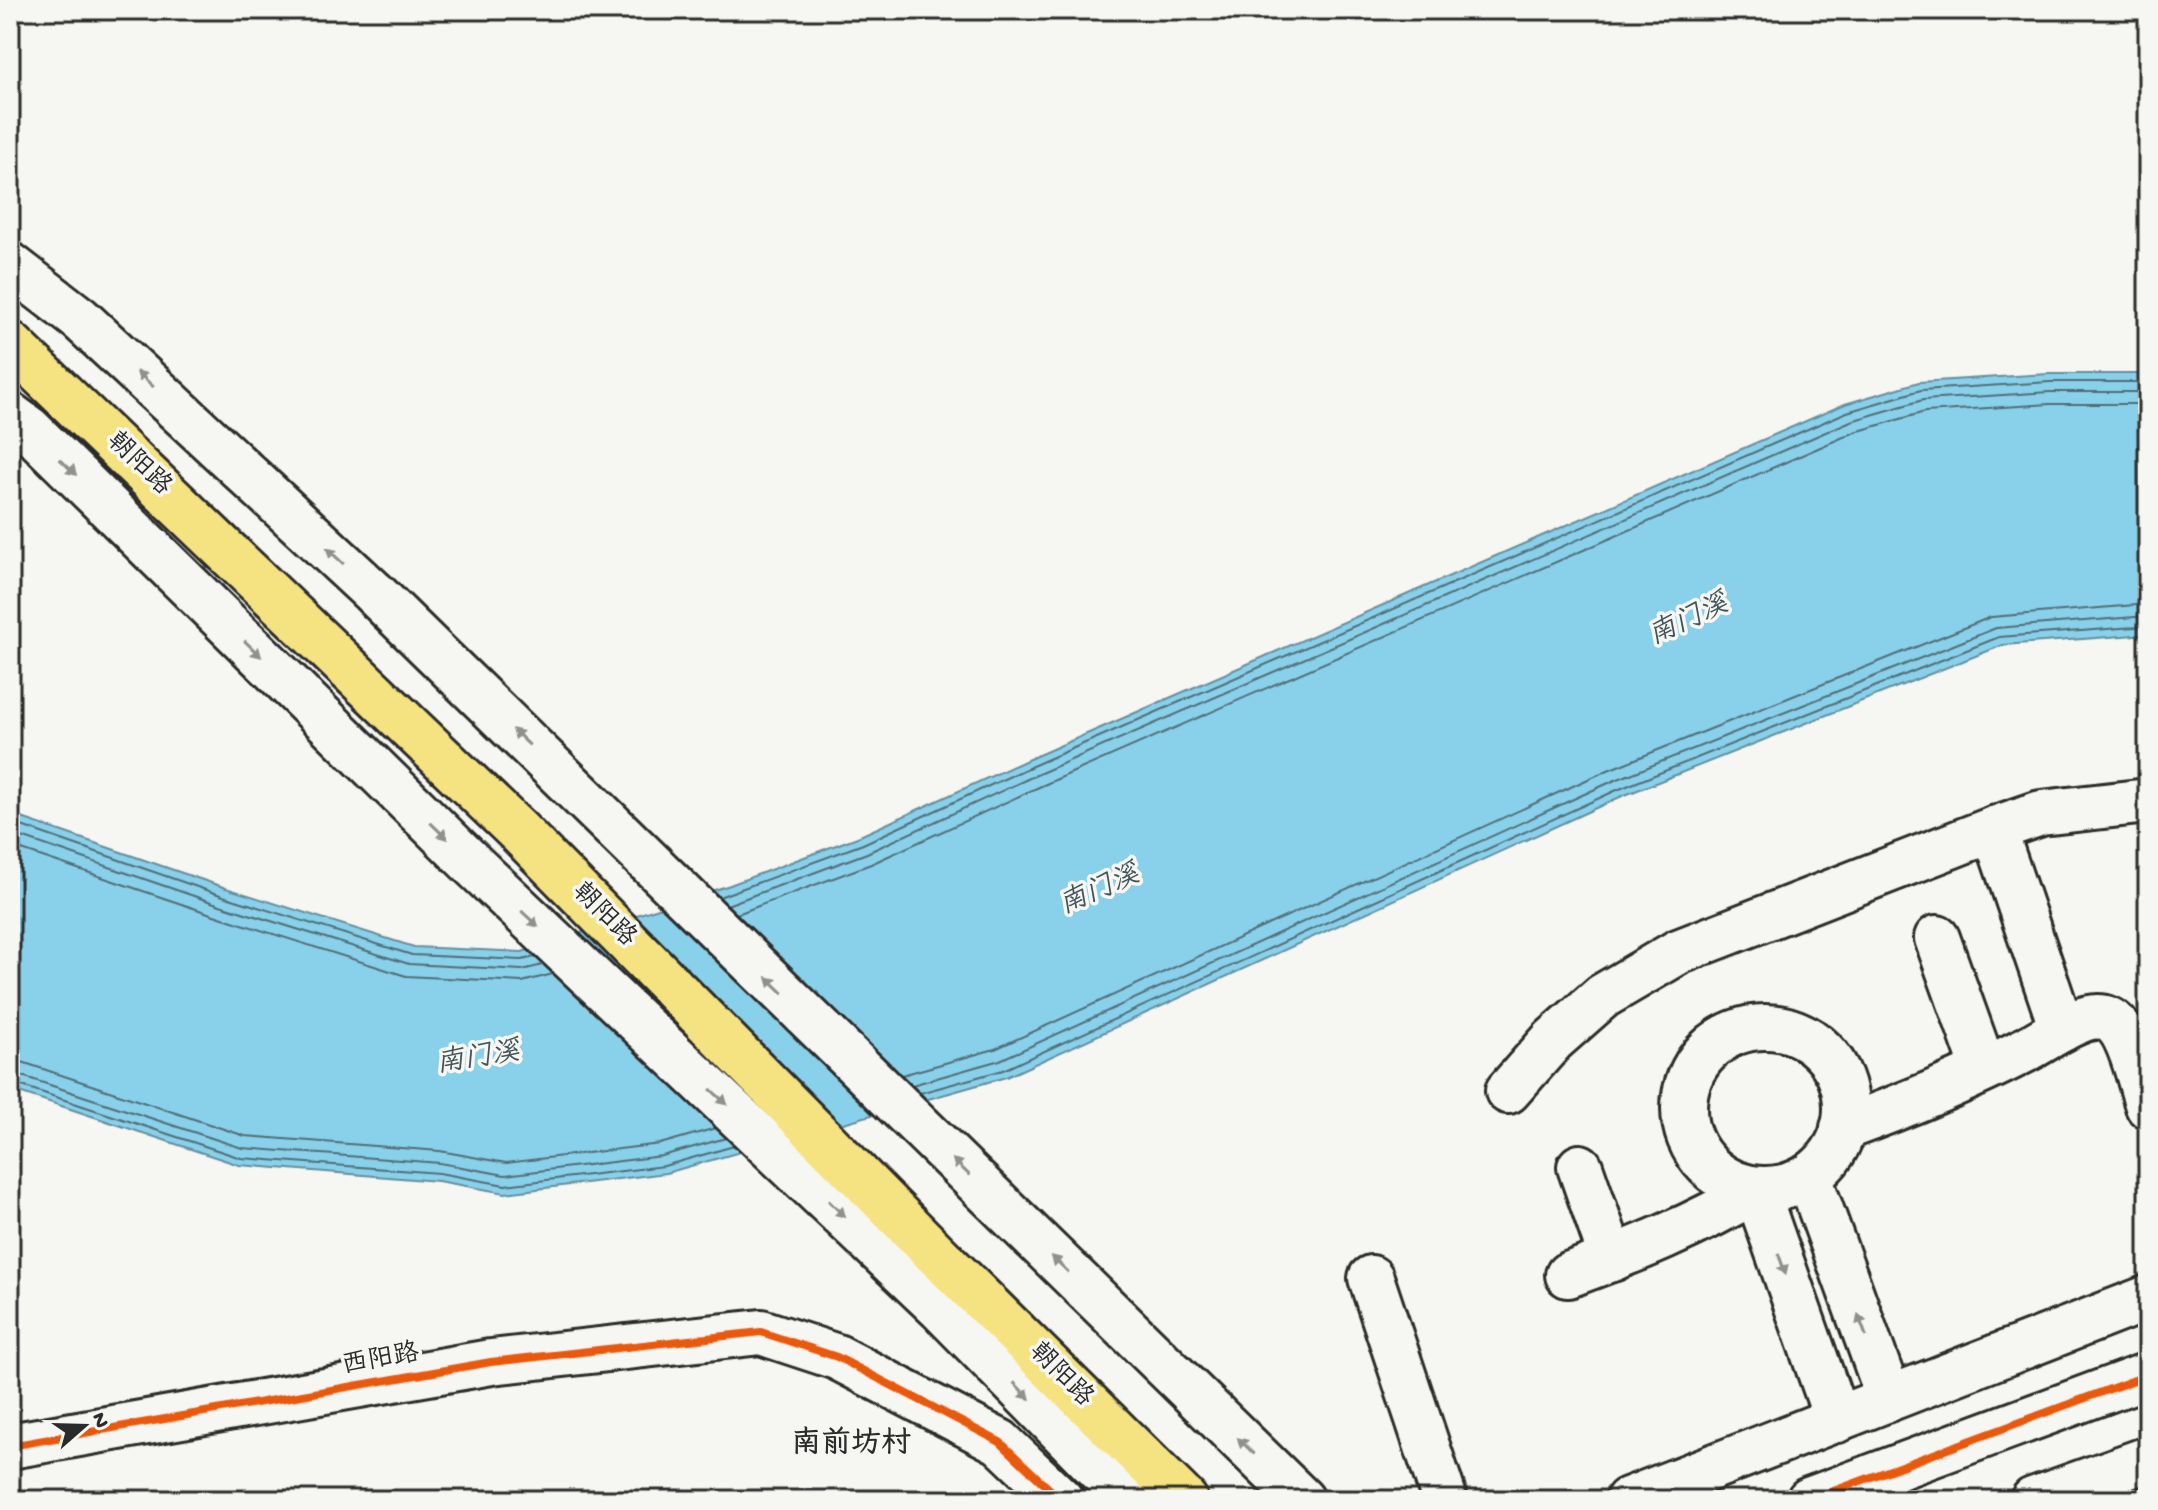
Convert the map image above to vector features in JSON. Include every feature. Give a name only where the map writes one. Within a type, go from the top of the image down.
[{"type":"main road","name":"朝阳路","points":[[10,344],[519,832],[935,1253],[1185,1500]]},
{"type":"street","points":[[10,265],[80,319],[372,591],[1302,1500]]},
{"type":"street","points":[[10,415],[29,429],[473,865],[940,1308],[1129,1500]]},
{"type":"street","points":[[1508,1091],[1553,1040],[1603,996],[1678,952],[2041,813],[2148,801]]},
{"type":"street","points":[[1994,829],[2062,1029]]},
{"type":"street","points":[[1937,938],[1984,1069]]},
{"type":"street","points":[[1843,1128],[1909,1104],[2094,1016],[2111,1020],[2120,1028],[2148,1106]]},
{"type":"street","points":[[1759,1026],[1785,1029],[1810,1040],[1829,1059],[1842,1082],[1846,1109],[1843,1128],[1829,1159],[1809,1177],[1784,1188],[1756,1190],[1731,1183],[1708,1167],[1692,1146],[1684,1120],[1684,1094],[1693,1068],[1710,1047],[1733,1033],[1759,1026]]},
{"type":"street","points":[[1580,1167],[1612,1259]]},
{"type":"street","points":[[1809,1177],[1889,1398]]},
{"type":"street","points":[[1568,1275],[1641,1249],[1712,1217],[1756,1190]]},
{"type":"street","points":[[1756,1190],[1837,1420]]},
{"type":"street","points":[[1371,1278],[1445,1500]]},
{"type":"street","points":[[1628,1500],[2148,1298]]},
{"type":"street","name":"西阳路","points":[[10,1446],[491,1362],[761,1332],[837,1357],[1000,1442],[1061,1500]]},
{"type":"street","points":[[1809,1500],[2148,1375]]},
{"type":"street","points":[[2033,1500],[2148,1459]]},
{"type":"water","name":"南门溪","points":[[2049,374],[2148,374],[2148,634],[2003,645],[1620,797],[1006,1077],[666,1173],[505,1193],[438,1181],[239,1165],[10,1089],[10,814],[229,889],[414,947],[522,952],[730,885],[860,836],[1027,760],[1845,404],[1919,382]]},
{"type":"building","points":[[2148,1482],[2148,1500],[2099,1500]]},
{"type":"cycle path","points":[[10,1446],[491,1362],[761,1332],[837,1357],[1000,1442],[1061,1500]]},
{"type":"cycle path","points":[[1809,1500],[2148,1375]]},
{"type":"district","name":"南前坊村","points":[[851,1445]]}]
